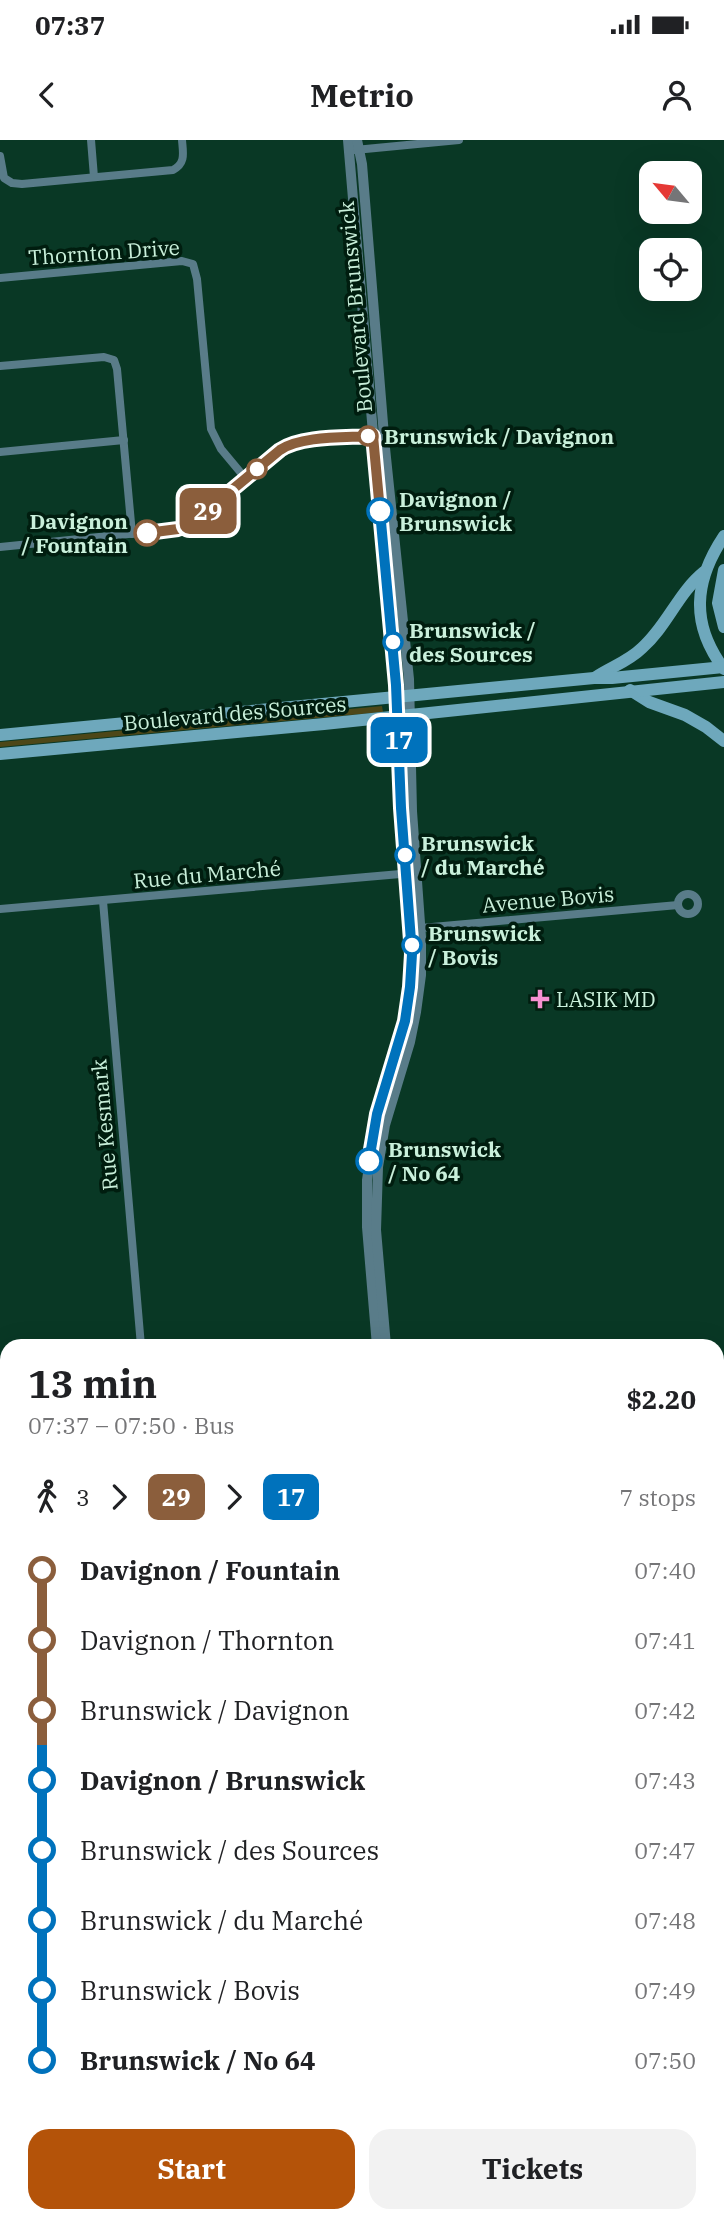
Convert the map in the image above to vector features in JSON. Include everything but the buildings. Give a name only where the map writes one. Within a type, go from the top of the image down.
[{"type":"main road","points":[[724,536],[704,572],[699,601],[703,627],[724,668]]},
{"type":"main road","points":[[724,570],[718,603],[724,627]]},
{"type":"main road","points":[[594,678],[643,648],[691,583],[704,572]]},
{"type":"main road","name":"Boulevard des Sources","points":[[0,735],[724,668]]},
{"type":"main road","name":"Boulevard des Sources","points":[[0,754],[404,716],[724,682]]},
{"type":"main road","points":[[631,690],[649,702],[685,715],[724,741]]},
{"type":"street","points":[[90,140],[94,177]]},
{"type":"street","points":[[0,156],[2,176],[15,184],[173,170],[183,159],[182,140]]},
{"type":"street","points":[[353,145],[459,140]]},
{"type":"street","name":"Boulevard Brunswick","points":[[353,145],[379,435],[402,598],[404,716],[401,808],[421,928],[421,975],[416,1012],[385,1125],[377,1167],[376,1230],[385,1339]]},
{"type":"street","name":"Thornton Drive","points":[[0,278],[182,261],[193,264],[197,279],[211,429],[221,449],[246,479]]},
{"type":"street","points":[[0,366],[104,357],[115,362],[132,534]]},
{"type":"street","points":[[0,547],[172,530],[187,526],[289,445],[312,440],[379,435]]},
{"type":"street","points":[[0,452],[124,440]]},
{"type":"street","name":"Boulevard Brunswick","points":[[376,1339],[367,1227],[367,1180],[376,1122],[398,1048],[409,997],[412,945],[411,873]]},
{"type":"street","name":"Rue du Marché","points":[[0,909],[411,873]]},
{"type":"street","name":"Rue Kesmark","points":[[103,901],[140,1339]]},
{"type":"street","name":"Avenue Bovis","points":[[421,928],[678,905]]},
{"type":"shaded area","points":[[382,706],[383,712],[0,747],[0,742]]},
{"type":"bus line","name":"29","points":[[147,533],[187,526],[204,515],[280,450],[312,440],[373,436],[380,511]]},
{"type":"bus line","name":"17","points":[[369,1161],[377,1114],[405,1021],[412,954],[401,808],[396,685],[380,511]]},
{"type":"place","name":"Brunswick / Davignon","points":[[368,436]]},
{"type":"place","name":"Davignon / Brunswick","points":[[380,511]]},
{"type":"place","name":"Davignon / Fountain","points":[[147,533]]},
{"type":"place","name":"Brunswick / des Sources","points":[[393,642]]},
{"type":"place","name":"Brunswick / du Marché","points":[[405,855]]},
{"type":"place","name":"Brunswick / Bovis","points":[[412,945]]},
{"type":"place","name":"LASIK MD","points":[[540,999]]},
{"type":"place","name":"Brunswick / No 64","points":[[369,1161]]}]
